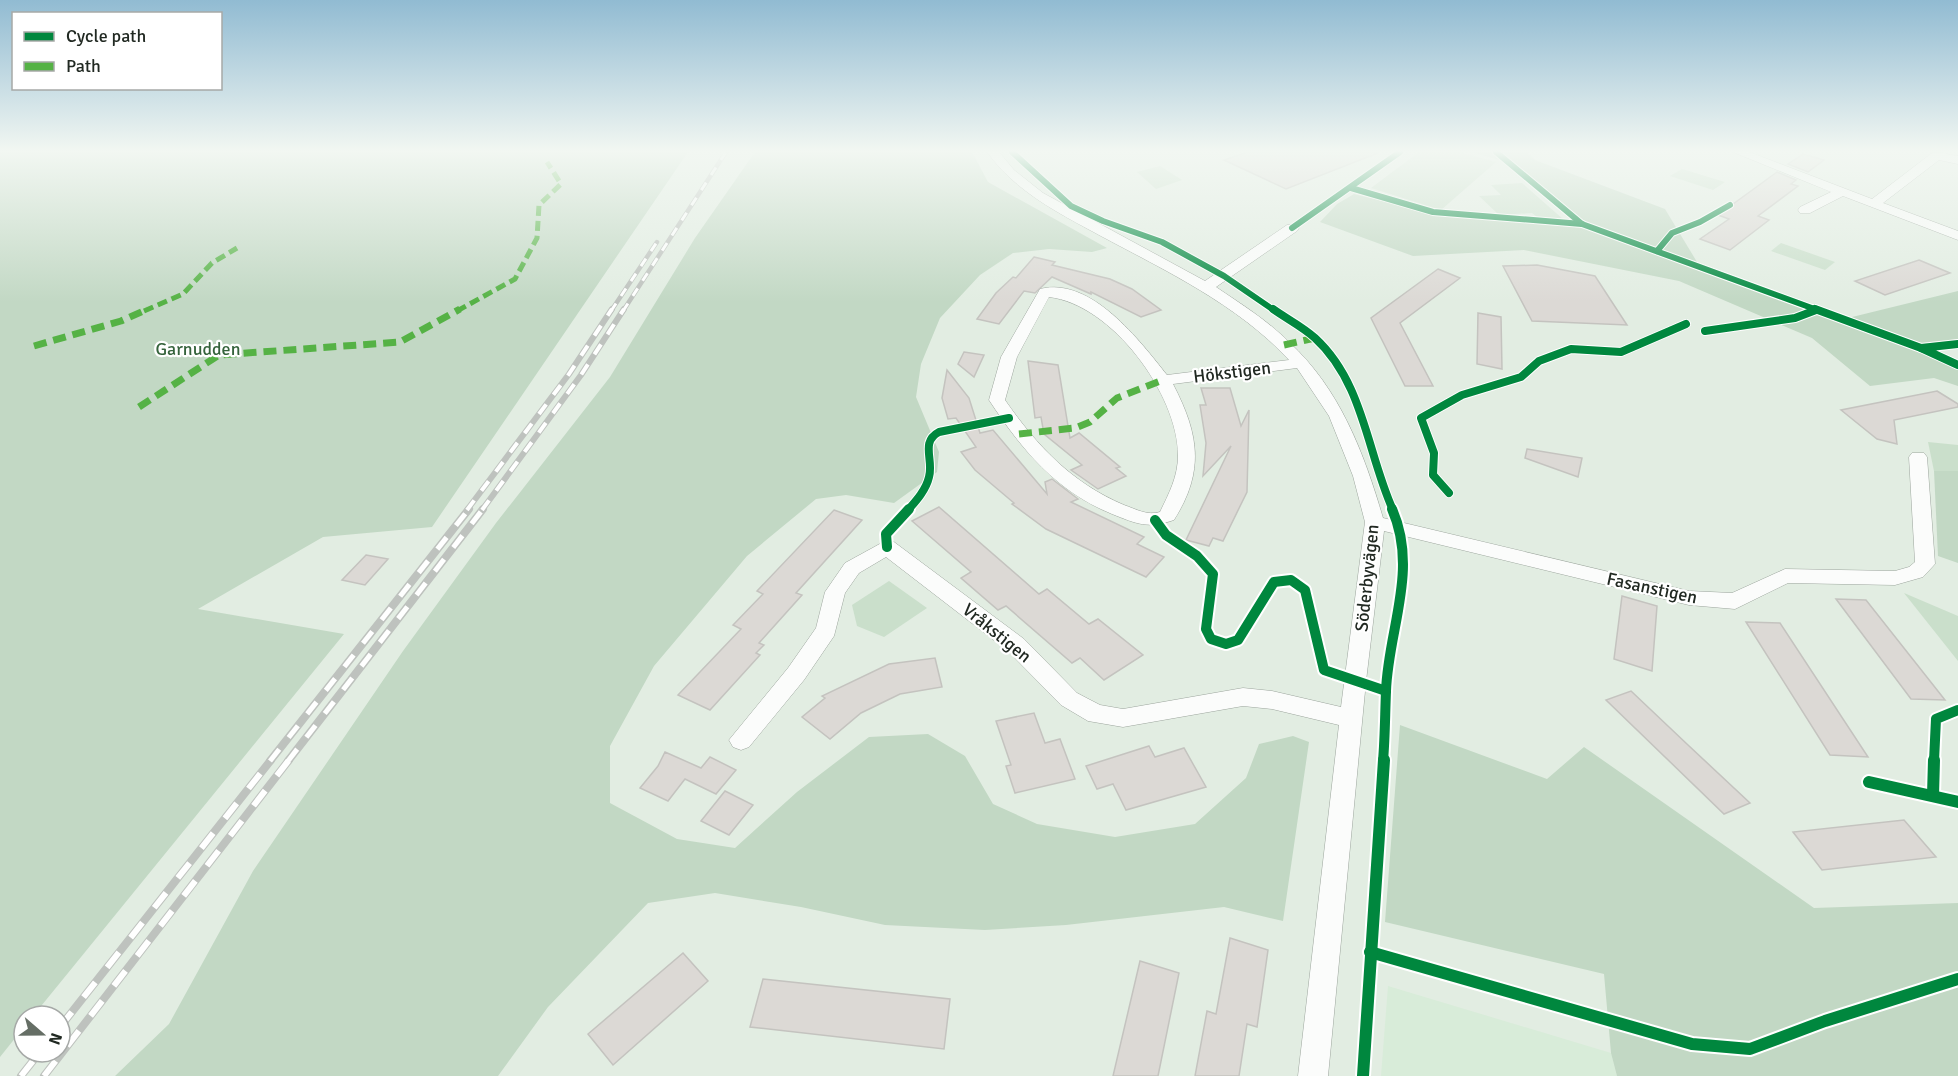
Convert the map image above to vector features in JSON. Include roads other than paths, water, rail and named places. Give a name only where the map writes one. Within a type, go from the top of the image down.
[{"type":"street","name":"Söderbyvägen","points":[[1049,202],[1206,288],[1256,321],[1284,345],[1301,363],[1338,416],[1362,476],[1375,522],[1351,718],[1313,1076]]},
{"type":"street","points":[[1804,210],[1820,202]]},
{"type":"street","points":[[1871,202],[1958,236]]},
{"type":"street","points":[[1206,288],[1292,228]]},
{"type":"street","name":"Hökstigen","points":[[1045,292],[1057,292],[1083,301],[1105,316],[1128,338],[1163,380],[1179,410],[1187,445],[1184,481],[1167,516],[1155,520],[1133,515],[1076,488],[1049,467],[1019,434],[997,400],[1001,375],[1011,351],[1045,292]]},
{"type":"street","name":"Hökstigen","points":[[1163,380],[1301,363]]},
{"type":"street","name":"Fasanstigen","points":[[1375,522],[1689,598],[1735,601],[1785,576],[1894,578],[1916,572],[1925,564],[1918,456]]},
{"type":"street","name":"Vråkstigen","points":[[741,740],[796,674],[826,630],[835,592],[852,568],[887,547],[1016,645],[1069,699],[1096,714],[1123,718],[1243,697],[1272,700],[1351,718]]},
{"type":"railway","points":[[623,311],[693,202]]},
{"type":"railway","points":[[611,311],[657,242]]},
{"type":"railway","points":[[467,510],[569,374],[612,309]]},
{"type":"railway","points":[[482,510],[581,375],[624,309]]},
{"type":"railway","points":[[270,761],[469,509]]},
{"type":"railway","points":[[288,761],[483,509]]},
{"type":"railway","points":[[72,1012],[271,760]]},
{"type":"railway","points":[[44,1076],[289,760]]},
{"type":"railway","points":[[21,1076],[30,1064]]},
{"type":"park label","name":"Garnudden","points":[[198,349]]}]
